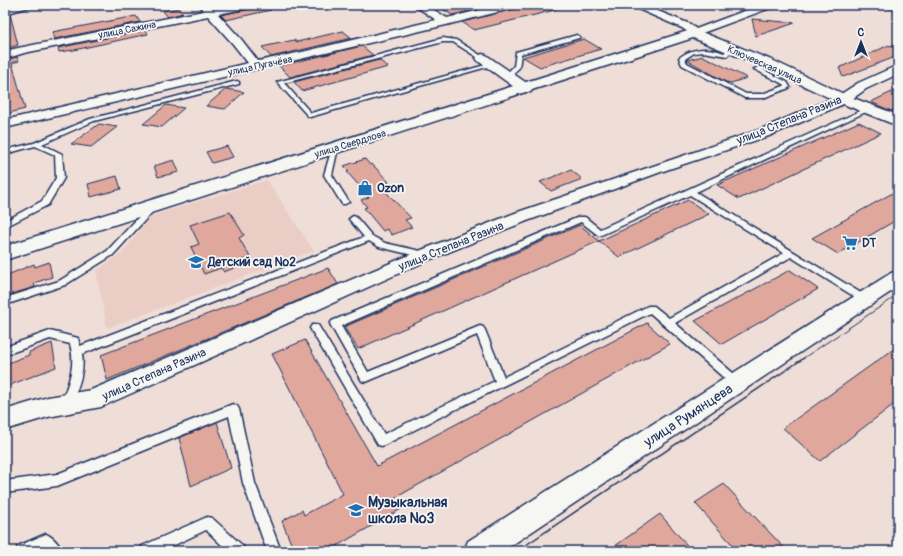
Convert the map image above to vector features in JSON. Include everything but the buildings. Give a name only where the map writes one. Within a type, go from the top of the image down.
[{"type":"street","points":[[5,11],[25,5]]},
{"type":"street","points":[[203,5],[247,53],[255,66]]},
{"type":"street","name":"улица Сажина","points":[[5,55],[250,5]]},
{"type":"street","points":[[419,5],[446,22]]},
{"type":"street","name":"улица Пугачёва","points":[[5,124],[302,56],[514,5]]},
{"type":"street","name":"Ключевская улица","points":[[634,5],[686,26],[694,33],[706,39],[732,48],[898,121]]},
{"type":"street","points":[[694,33],[769,5]]},
{"type":"street","name":"улица Свердлова","points":[[5,253],[155,204],[526,89],[694,33]]},
{"type":"street","points":[[487,62],[526,89]]},
{"type":"street","name":"улица Степана Разина","points":[[5,420],[36,408],[67,401],[93,400],[425,255],[521,217],[664,166],[764,133],[843,98],[862,86],[898,69]]},
{"type":"street","name":"улица Румянцева","points":[[478,551],[898,278]]},
{"type":"lane","points":[[886,5],[898,9]]},
{"type":"lane","points":[[507,76],[517,67],[518,53],[577,37]]},
{"type":"lane","points":[[443,40],[454,41],[487,62],[310,116],[280,82],[443,40]]},
{"type":"lane","points":[[732,48],[725,55],[716,51],[703,49],[690,52],[682,58],[684,64],[745,96],[763,96],[787,87],[785,83],[757,69],[769,64]]},
{"type":"lane","points":[[5,152],[36,144],[63,131],[92,120],[237,83]]},
{"type":"lane","points":[[501,383],[480,330],[366,378],[335,324],[582,219],[599,232],[690,192],[869,108]]},
{"type":"lane","points":[[5,224],[26,215],[45,203],[60,178],[58,154],[36,144]]},
{"type":"lane","points":[[335,148],[328,176],[345,202]]},
{"type":"lane","points":[[690,192],[866,300]]},
{"type":"lane","points":[[5,302],[62,283],[110,254],[155,204]]},
{"type":"lane","points":[[353,219],[369,238],[382,245],[425,255]]},
{"type":"lane","points":[[78,352],[369,238]]},
{"type":"lane","points":[[669,322],[791,254]]},
{"type":"lane","points":[[315,328],[382,441],[651,308],[669,322],[737,383]]},
{"type":"lane","points":[[5,351],[50,335],[74,341],[78,352],[78,367],[67,401]]},
{"type":"lane","points":[[5,487],[57,480],[233,410],[249,483],[274,551]]},
{"type":"lane","points":[[147,551],[207,523],[238,551]]},
{"type":"lane","points":[[23,551],[46,540],[55,551]]},
{"type":"shaded area","name":"Детский сад №2","points":[[267,180],[314,251],[107,328],[96,271],[122,253],[151,216]]},
{"type":"tram line","points":[[802,359],[898,295]]},
{"type":"tram line","points":[[517,551],[804,358]]},
{"type":"place","name":"Ozon","points":[[365,188]]},
{"type":"place","name":"DT","points":[[850,243]]},
{"type":"place","name":"Детский сад №2","points":[[196,262]]},
{"type":"place","name":"Музыкальная школа №3","points":[[356,510]]}]
